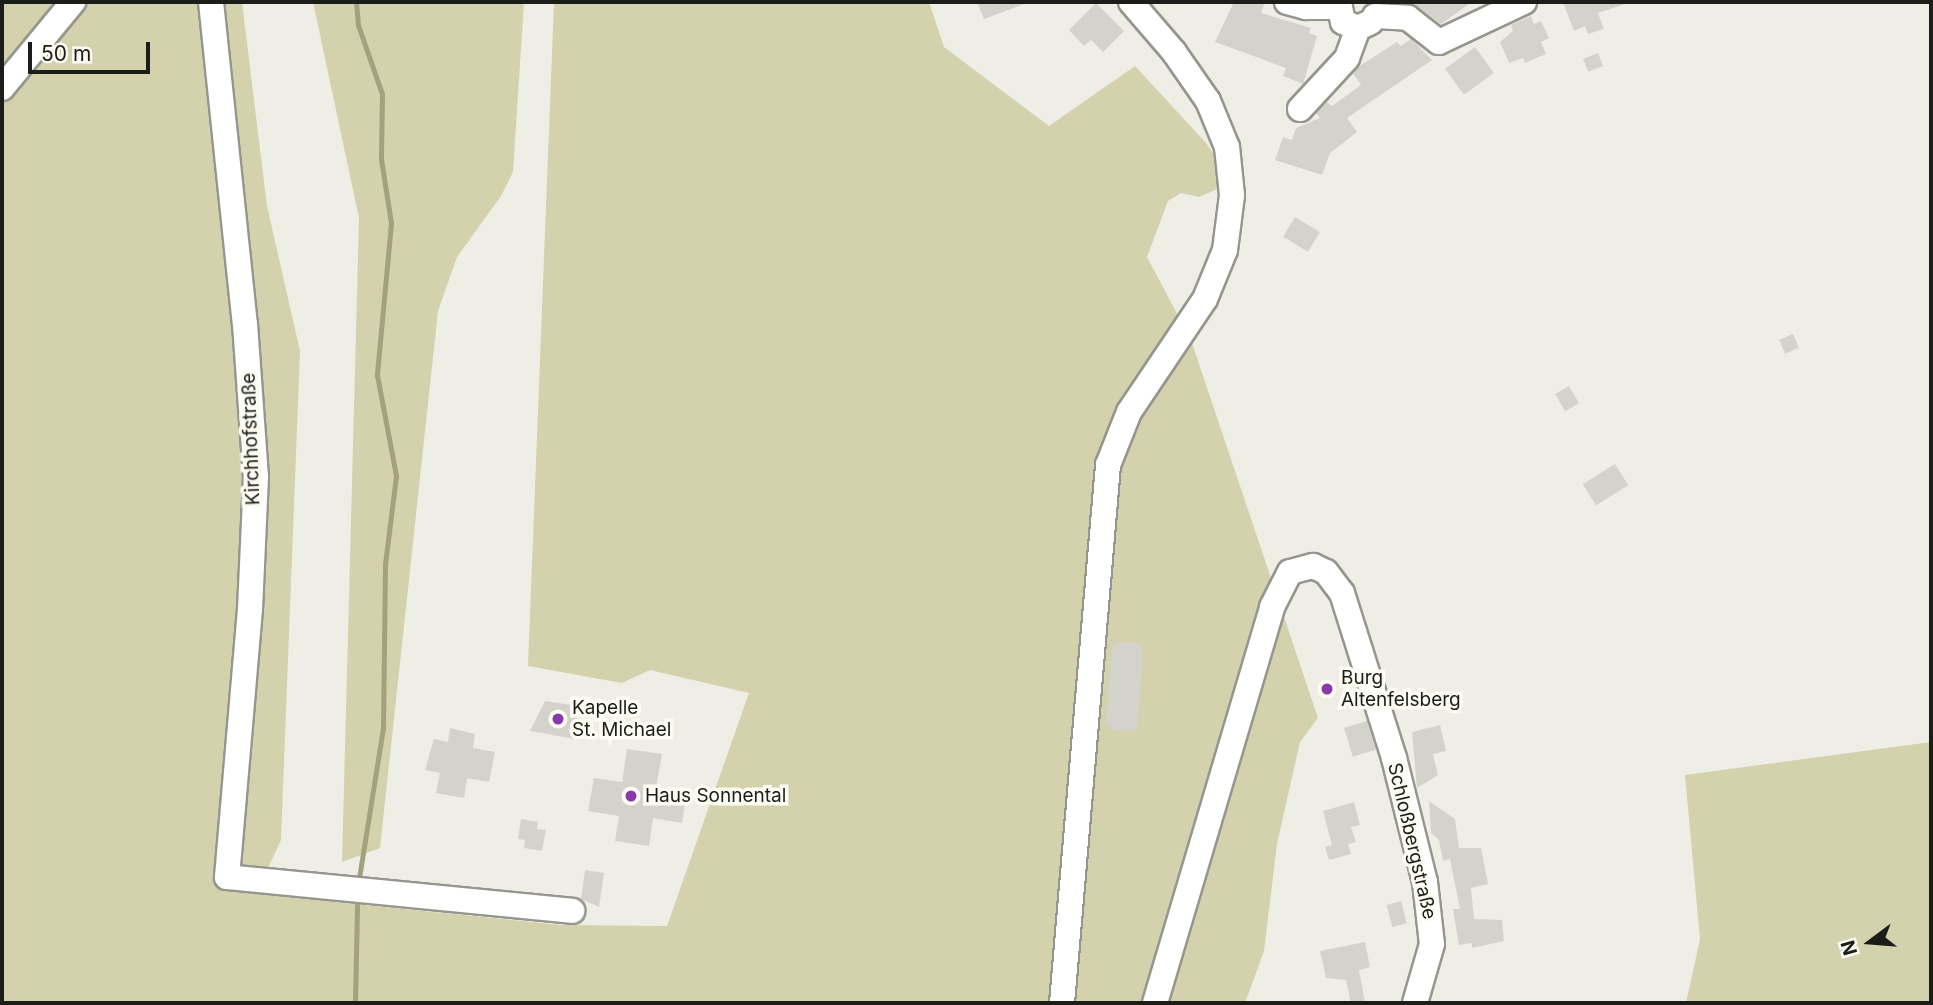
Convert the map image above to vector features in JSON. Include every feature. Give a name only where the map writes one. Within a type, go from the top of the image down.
[{"type":"street","points":[[2,88],[73,2]]},
{"type":"street","name":"Kirchhofstraße","points":[[211,2],[245,324],[256,477],[250,609],[227,877],[572,911]]},
{"type":"street","points":[[1062,1003],[1088,722],[1103,491],[1129,412],[1205,299],[1225,250],[1230,167],[1208,101],[1174,52],[1130,2]]},
{"type":"street","points":[[1287,2],[1306,7],[1338,4],[1343,22],[1369,15],[1408,18],[1438,42],[1524,2]]},
{"type":"street","points":[[1300,109],[1347,58],[1369,15]]},
{"type":"street","name":"Schloßbergstraße","points":[[1155,1003],[1272,607],[1290,572],[1313,566],[1335,581],[1370,679],[1411,822],[1432,915],[1429,966],[1415,1003]]},
{"type":"shaded area","points":[[2,2],[242,2],[267,206],[300,351],[281,840],[256,894],[561,925],[667,926],[749,693],[650,670],[622,683],[528,666],[554,2],[929,2],[944,47],[1049,126],[1135,66],[1206,143],[1233,182],[1199,197],[1181,193],[1168,201],[1147,257],[1191,340],[1318,718],[1300,742],[1277,844],[1264,951],[1245,1003],[2,1003]]},
{"type":"shaded area","points":[[313,2],[524,2],[513,172],[501,196],[457,257],[438,311],[380,848],[342,862],[359,218]]},
{"type":"shaded area","points":[[1931,742],[1931,1003],[1686,1003],[1700,939],[1685,775]]},
{"type":"building","points":[[977,2],[1027,2],[1027,3],[984,19]]},
{"type":"building","points":[[1234,2],[1265,2],[1261,13],[1311,28],[1309,33],[1317,36],[1303,84],[1283,76],[1286,68],[1215,42]]},
{"type":"building","points":[[1420,2],[1472,2],[1441,24],[1415,5]]},
{"type":"building","points":[[1563,2],[1625,4],[1598,13],[1604,29],[1588,34],[1585,26],[1574,31]]},
{"type":"building","points":[[1096,3],[1124,31],[1103,52],[1091,40],[1084,46],[1069,30]]},
{"type":"building","points":[[1531,16],[1534,24],[1541,21],[1549,38],[1541,42],[1546,54],[1525,63],[1523,58],[1509,63],[1500,42],[1513,31],[1511,25]]},
{"type":"building","points":[[1411,39],[1432,60],[1347,118],[1357,132],[1330,153],[1322,175],[1275,160],[1283,137],[1292,140],[1296,128],[1320,118],[1316,113],[1327,102],[1332,106],[1361,85],[1353,73],[1358,67],[1397,42],[1401,46]]},
{"type":"building","points":[[1475,47],[1494,73],[1464,95],[1445,69]]},
{"type":"building","points":[[1598,53],[1603,66],[1588,72],[1583,59]]},
{"type":"building","points":[[1295,217],[1320,232],[1308,252],[1283,237]]},
{"type":"building","points":[[1793,334],[1799,348],[1785,354],[1779,340]]},
{"type":"building","points":[[1569,386],[1579,403],[1565,411],[1555,394]]},
{"type":"building","points":[[1615,464],[1628,485],[1596,505],[1583,484]]},
{"type":"building","points":[[1117,642],[1137,642],[1143,649],[1138,726],[1134,732],[1112,730],[1106,723],[1112,648]]},
{"type":"building","name":"Kapelle St. Michael","points":[[545,701],[578,706],[581,740],[530,731]]},
{"type":"building","points":[[1367,721],[1376,750],[1353,757],[1344,728]]},
{"type":"building","points":[[1440,725],[1446,751],[1433,754],[1438,775],[1417,788],[1412,732]]},
{"type":"building","points":[[450,728],[475,734],[473,748],[495,752],[489,782],[467,778],[464,798],[436,793],[440,773],[425,770],[434,739],[448,742]]},
{"type":"building","name":"Haus Sonnental","points":[[627,749],[662,754],[655,793],[686,798],[682,823],[653,818],[649,846],[615,841],[619,816],[588,811],[594,778],[622,782]]},
{"type":"building","points":[[1429,801],[1455,819],[1459,848],[1481,848],[1488,884],[1471,888],[1474,919],[1502,920],[1504,941],[1472,948],[1472,943],[1459,945],[1453,909],[1460,909],[1450,859],[1443,861],[1439,840],[1431,833]]},
{"type":"building","points":[[1354,802],[1360,825],[1351,827],[1356,842],[1348,844],[1351,854],[1329,860],[1325,847],[1332,845],[1323,811]]},
{"type":"building","points":[[521,819],[538,822],[537,829],[546,830],[542,851],[524,848],[525,840],[518,839]]},
{"type":"building","points":[[585,870],[604,873],[599,907],[581,899]]},
{"type":"building","points":[[1401,901],[1407,923],[1392,927],[1387,905]]},
{"type":"building","points":[[1365,942],[1370,967],[1359,970],[1365,1002],[1351,1003],[1346,980],[1326,978],[1320,951]]},
{"type":"waterway","points":[[356,2],[358,25],[382,94],[381,159],[391,223],[377,375],[396,476],[385,564],[383,728],[359,878]]},
{"type":"waterway","points":[[355,1003],[357,905]]},
{"type":"place","name":"Burg Altenfelsberg","points":[[1327,689]]},
{"type":"place","name":"Kapelle St. Michael","points":[[558,719]]},
{"type":"place","name":"Haus Sonnental","points":[[631,796]]}]
